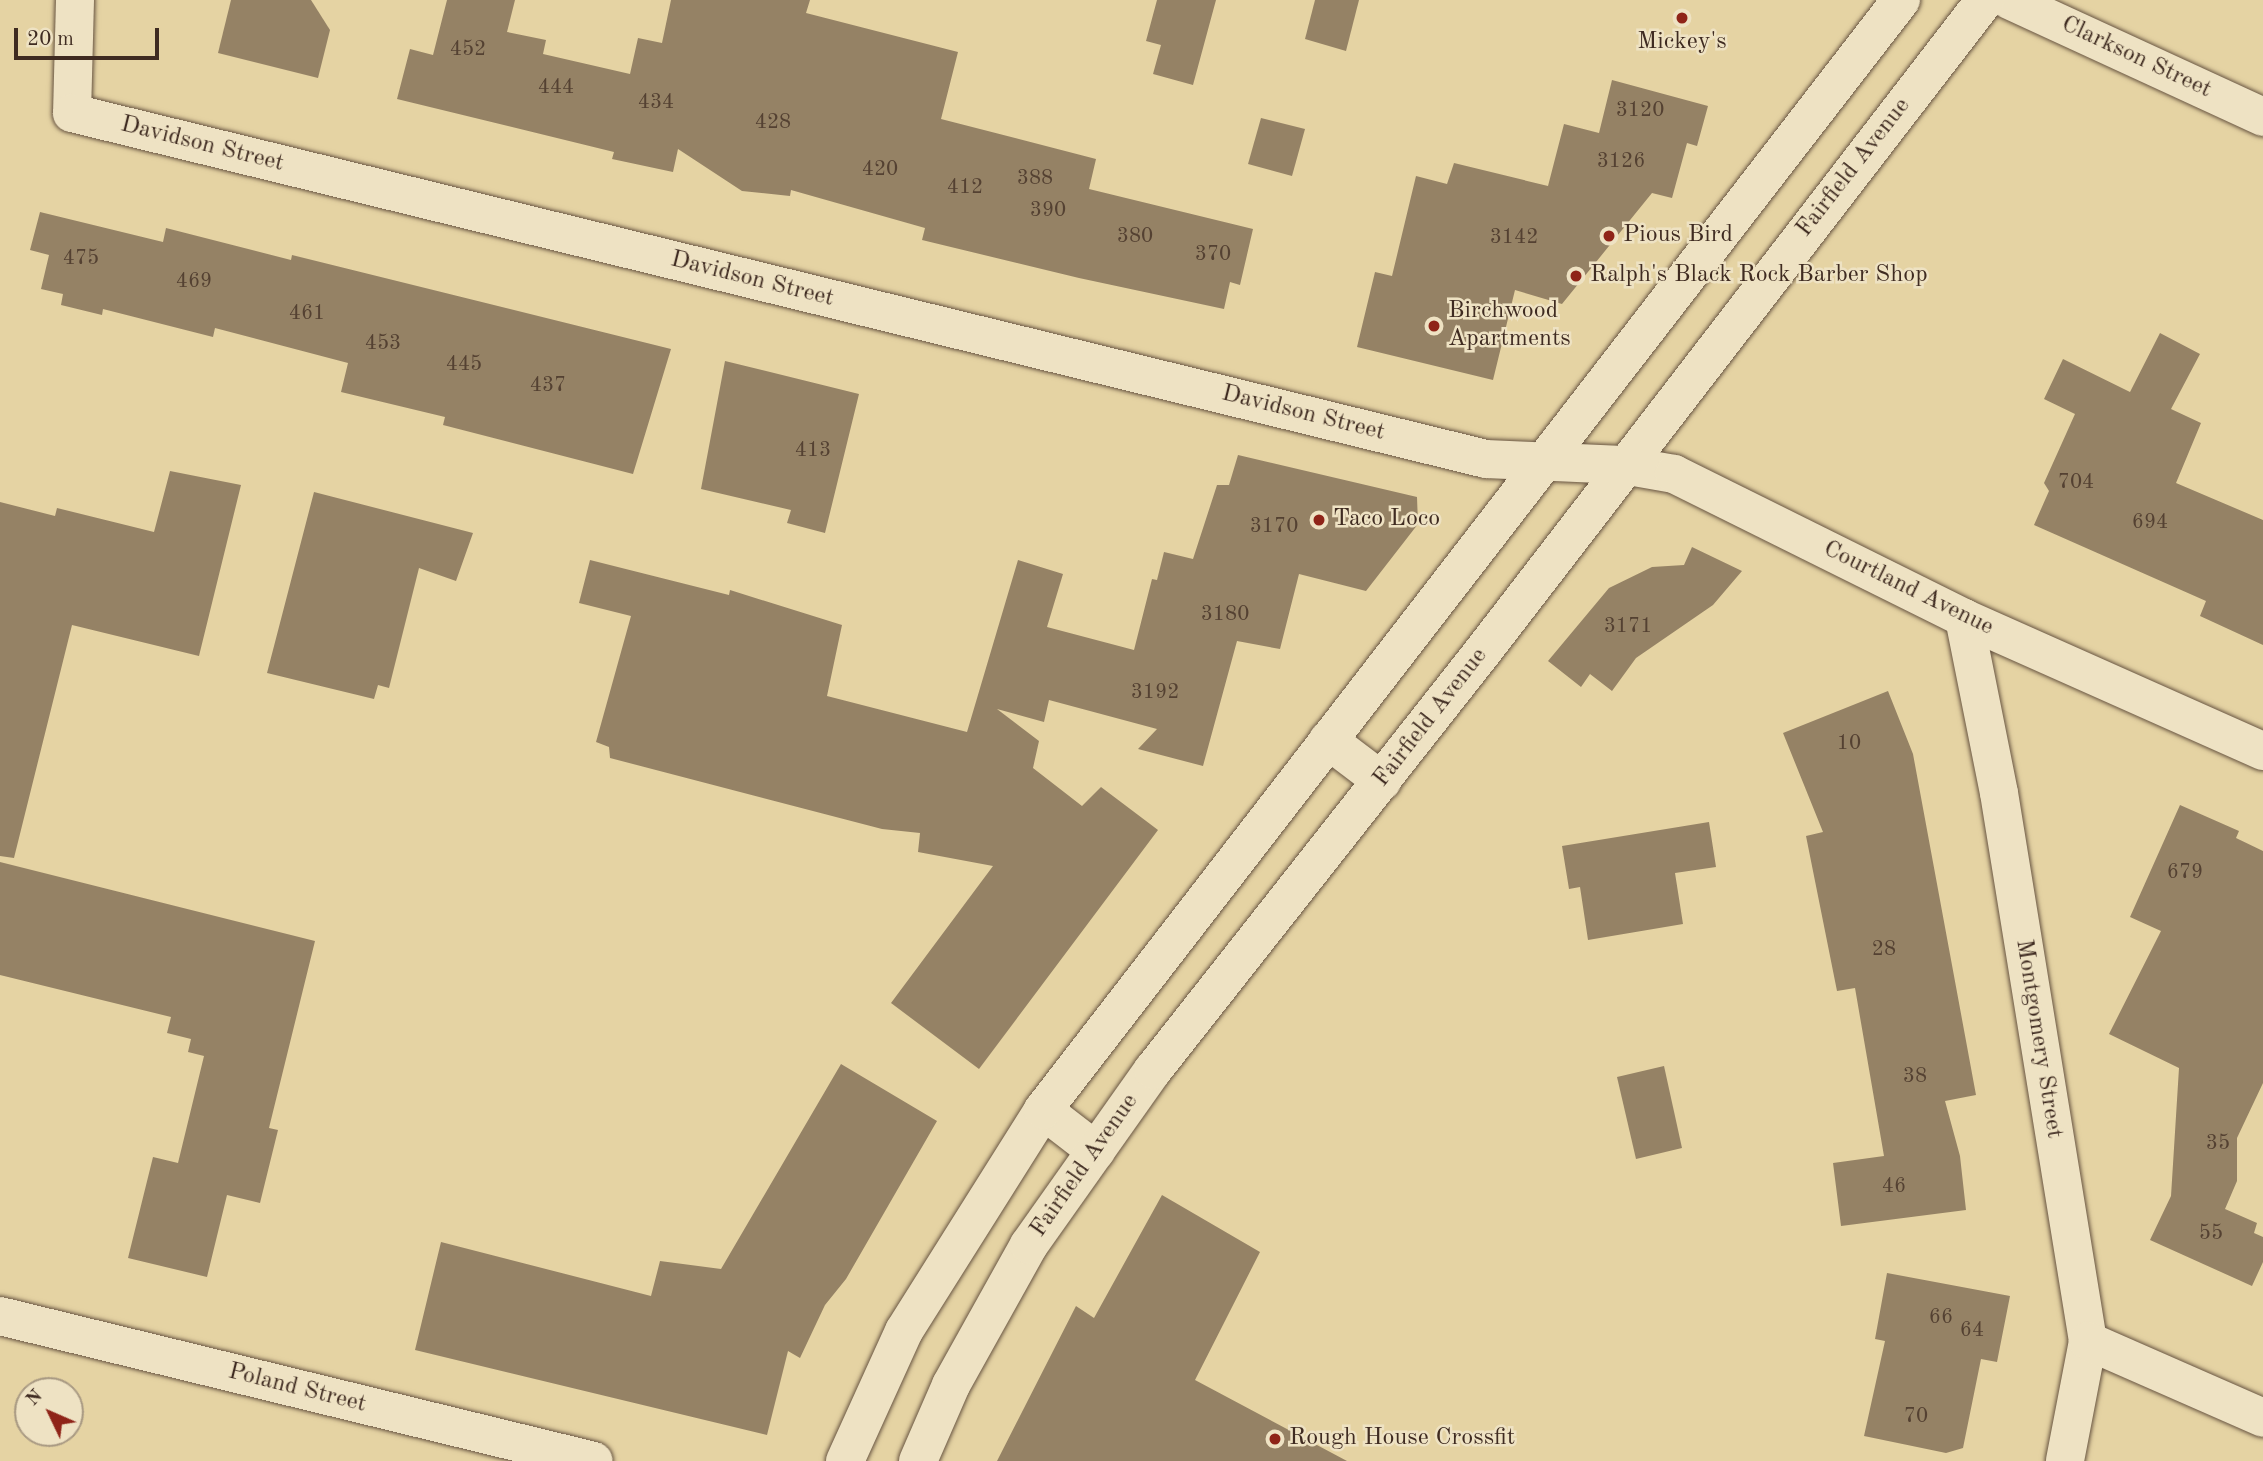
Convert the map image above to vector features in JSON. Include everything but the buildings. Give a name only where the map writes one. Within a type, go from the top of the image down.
[{"type":"street","name":"Davidson Street","points":[[75,0],[72,113],[1486,459],[1545,460]]},
{"type":"street","points":[[845,1461],[904,1331],[1043,1110],[1901,0]]},
{"type":"street","name":"Fairfield Avenue","points":[[918,1461],[951,1385],[1029,1245],[1153,1070],[1382,781],[1623,465],[1985,0]]},
{"type":"street","name":"Clarkson Street","points":[[2009,0],[2263,117]]},
{"type":"street","name":"Courtland Avenue","points":[[1545,460],[1623,465],[1674,474],[1964,618],[2263,751]]},
{"type":"street","name":"Montgomery Street","points":[[1964,618],[1999,793],[2088,1341],[2065,1461]]},
{"type":"street","points":[[1328,740],[1382,781]]},
{"type":"street","points":[[1043,1110],[1096,1150]]},
{"type":"street","name":"Poland Street","points":[[0,1317],[594,1461]]},
{"type":"street","points":[[2088,1341],[2263,1418]]},
{"type":"place","name":"Mickey's","points":[[1682,18]]},
{"type":"place","name":"Pious Bird","points":[[1609,236]]},
{"type":"place","name":"Ralph's Black Rock Barber Shop","points":[[1576,276]]},
{"type":"place","name":"Birchwood Apartments","points":[[1434,326]]},
{"type":"place","name":"Taco Loco","points":[[1319,520]]},
{"type":"place","name":"Rough House Crossfit","points":[[1275,1439]]}]
